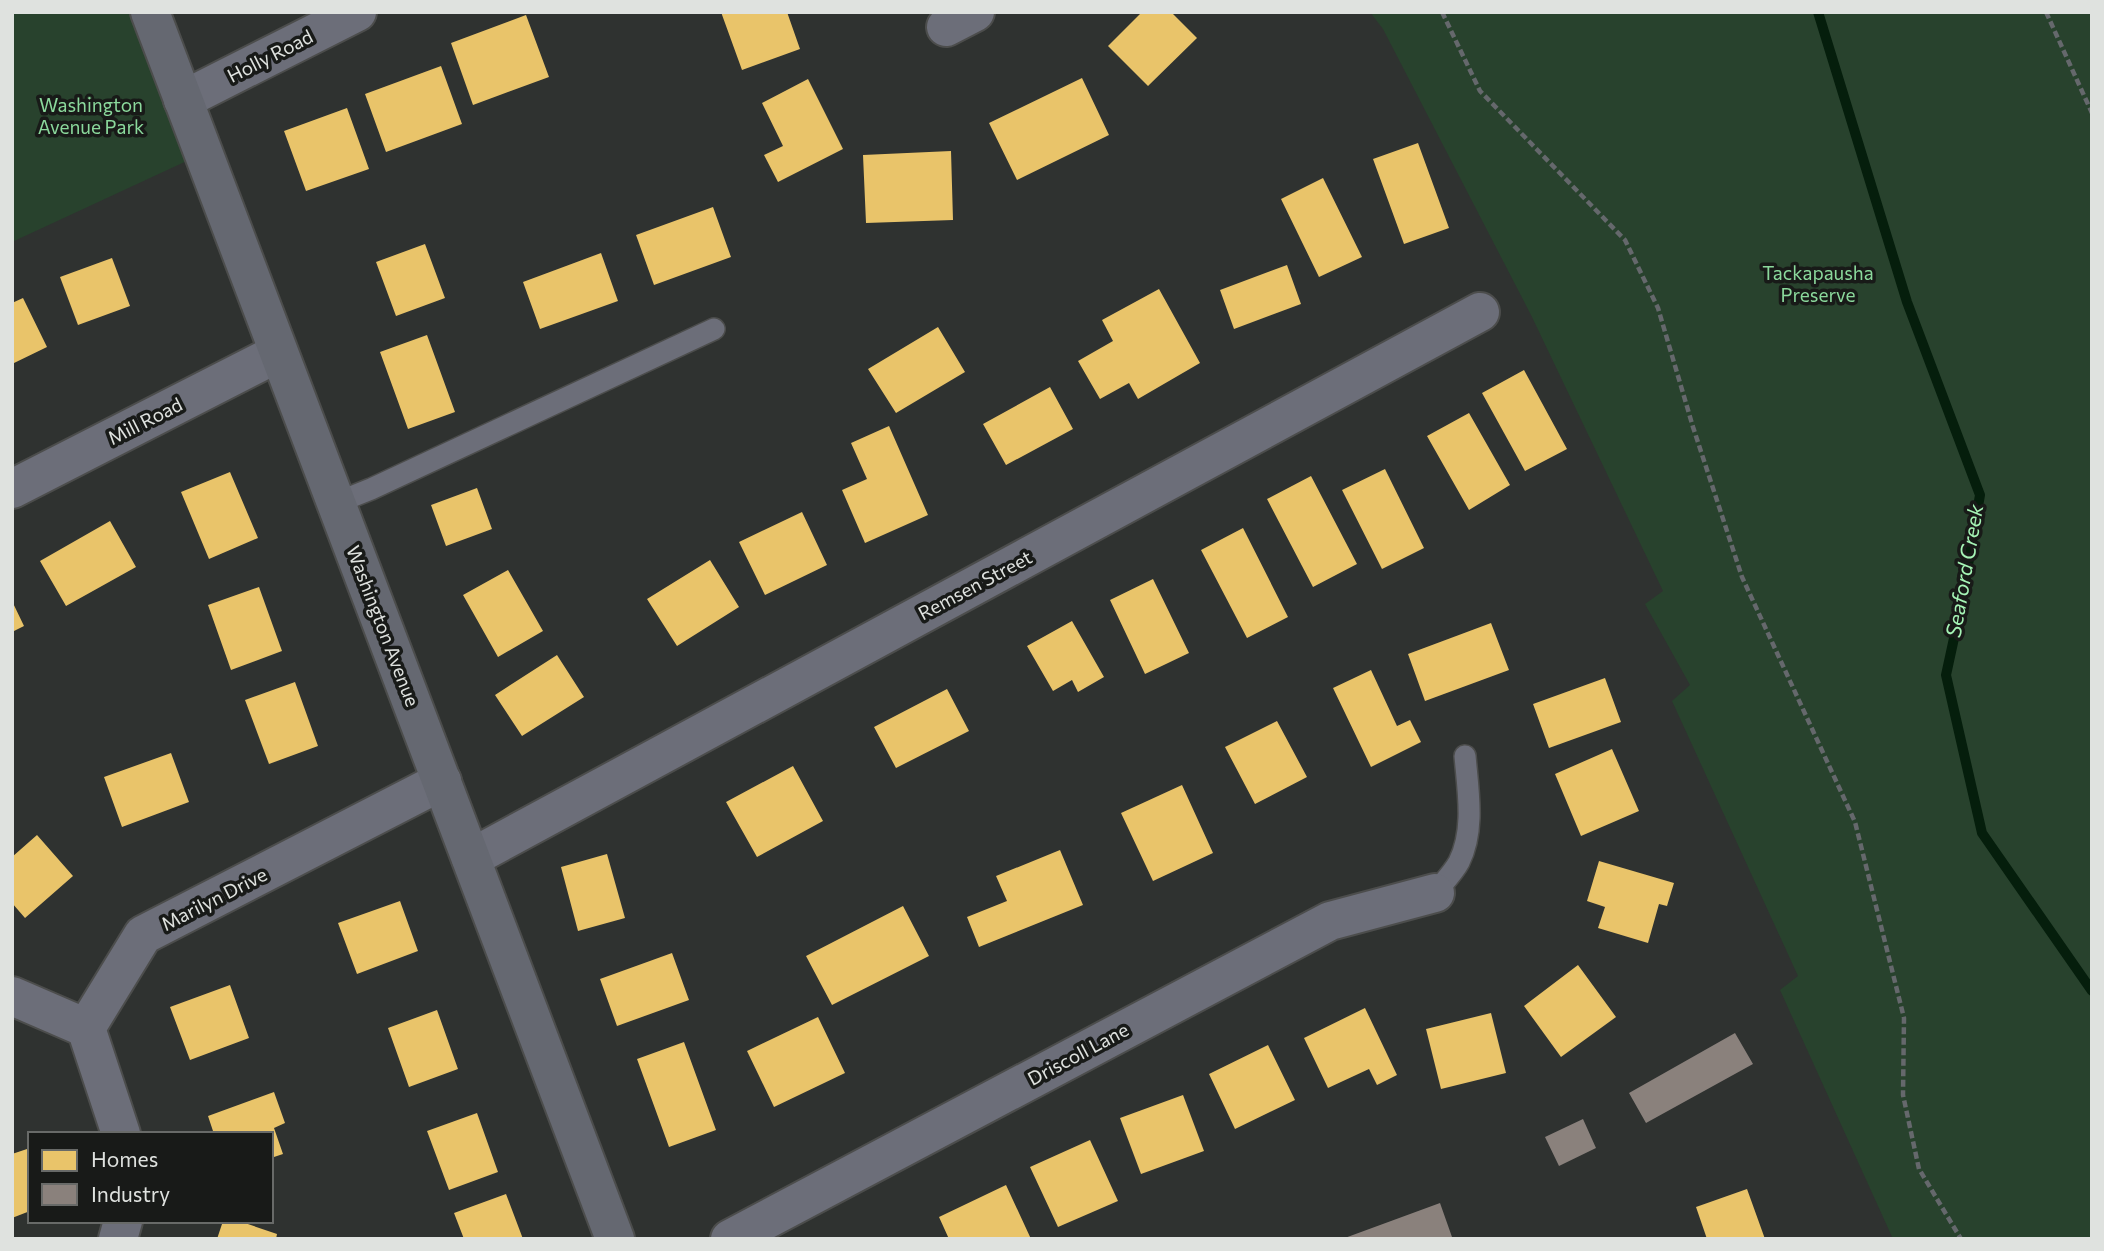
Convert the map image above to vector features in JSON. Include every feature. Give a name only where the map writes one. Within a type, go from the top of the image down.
[{"type":"street","name":"Washington Avenue","points":[[150,12],[615,1239]]},
{"type":"street","name":"Holly Road","points":[[183,100],[358,12]]},
{"type":"street","name":"Remsen Street","points":[[471,858],[1480,312]]},
{"type":"street","name":"Mill Road","points":[[12,489],[278,353]]},
{"type":"street","name":"Marilyn Drive","points":[[86,1028],[144,935],[442,781]]},
{"type":"street","name":"Driscoll Lane","points":[[730,1239],[1330,921],[1435,893]]},
{"type":"street","points":[[12,996],[86,1028],[120,1132]]},
{"type":"lane","points":[[336,503],[714,329]]},
{"type":"lane","points":[[1435,893],[1457,864],[1465,846],[1469,803],[1465,756]]},
{"type":"path","points":[[1442,12],[1480,91],[1625,240],[1658,308],[1742,577],[1855,822],[1904,1018],[1903,1095],[1919,1169],[1961,1239]]},
{"type":"path","points":[[2046,12],[2092,113]]},
{"type":"green space","name":"Washington Avenue Park","points":[[12,12],[137,12],[191,159],[12,242]]},
{"type":"green space","name":"Tackapausha Preserve","points":[[1370,12],[2092,12],[2092,1239],[1893,1239],[1780,990],[1798,976],[1672,701],[1690,685],[1645,604],[1663,591],[1531,315],[1383,29]]},
{"type":"building: Homes","points":[[721,12],[787,12],[800,49],[742,70]]},
{"type":"building: Homes","points":[[1142,12],[1171,12],[1197,38],[1148,86],[1108,46]]},
{"type":"building: Homes","points":[[526,15],[549,77],[473,105],[451,43]]},
{"type":"building: Homes","points":[[441,66],[462,124],[386,152],[365,94]]},
{"type":"building: Homes","points":[[1082,78],[1109,135],[1017,180],[989,123]]},
{"type":"building: Homes","points":[[808,79],[843,149],[778,182],[764,155],[783,146],[762,103]]},
{"type":"building: Homes","points":[[347,108],[369,169],[306,191],[284,131]]},
{"type":"building: Homes","points":[[1418,143],[1449,228],[1404,244],[1373,159]]},
{"type":"building: Homes","points":[[951,151],[953,220],[866,223],[863,155]]},
{"type":"building: Homes","points":[[1323,178],[1362,257],[1319,277],[1281,199]]},
{"type":"building: Homes","points":[[713,207],[731,257],[654,285],[636,235]]},
{"type":"building: Homes","points":[[425,244],[445,298],[396,316],[376,262]]},
{"type":"building: Homes","points":[[601,253],[618,301],[540,329],[523,282]]},
{"type":"building: Homes","points":[[112,258],[130,306],[78,325],[60,277]]},
{"type":"building: Homes","points":[[1287,265],[1301,304],[1234,329],[1220,290]]},
{"type":"building: Homes","points":[[1159,289],[1200,363],[1138,399],[1129,383],[1100,399],[1078,361],[1113,341],[1102,320]]},
{"type":"building: Homes","points":[[23,298],[47,347],[12,364],[12,303]]},
{"type":"building: Homes","points":[[938,327],[965,372],[896,413],[868,369]]},
{"type":"building: Homes","points":[[427,335],[455,412],[408,429],[380,352]]},
{"type":"building: Homes","points":[[1524,370],[1567,449],[1525,471],[1482,393]]},
{"type":"building: Homes","points":[[1050,387],[1073,429],[1006,465],[983,424]]},
{"type":"building: Homes","points":[[1469,413],[1510,485],[1469,510],[1427,436]]},
{"type":"building: Homes","points":[[889,426],[928,515],[865,543],[842,490],[867,479],[851,443]]},
{"type":"building: Homes","points":[[1385,469],[1424,548],[1382,569],[1342,490]]},
{"type":"building: Homes","points":[[230,472],[258,538],[209,559],[181,492]]},
{"type":"building: Homes","points":[[1311,476],[1357,564],[1313,587],[1267,499]]},
{"type":"building: Homes","points":[[477,488],[492,529],[446,546],[431,505]]},
{"type":"building: Homes","points":[[802,512],[827,565],[765,595],[739,542]]},
{"type":"building: Homes","points":[[110,521],[136,567],[66,606],[40,561]]},
{"type":"building: Homes","points":[[1243,528],[1288,617],[1247,638],[1201,550]]},
{"type":"building: Homes","points":[[710,560],[739,607],[677,646],[647,599]]},
{"type":"building: Homes","points":[[508,570],[543,631],[498,657],[463,595]]},
{"type":"building: Homes","points":[[1153,579],[1189,653],[1145,674],[1110,600]]},
{"type":"building: Homes","points":[[259,587],[282,651],[231,670],[208,605]]},
{"type":"building: Homes","points":[[12,601],[24,626],[12,632]]},
{"type":"building: Homes","points":[[1072,621],[1104,677],[1078,692],[1072,680],[1053,691],[1027,646]]},
{"type":"building: Homes","points":[[1491,623],[1509,670],[1425,701],[1408,654]]},
{"type":"building: Homes","points":[[557,655],[584,697],[522,736],[495,695]]},
{"type":"building: Homes","points":[[1371,670],[1397,726],[1410,720],[1421,742],[1371,767],[1333,688]]},
{"type":"building: Homes","points":[[1605,678],[1621,722],[1549,748],[1533,704]]},
{"type":"building: Homes","points":[[295,682],[318,746],[269,764],[245,700]]},
{"type":"building: Homes","points":[[947,689],[969,731],[896,768],[874,727]]},
{"type":"building: Homes","points":[[1277,721],[1307,777],[1255,804],[1225,747]]},
{"type":"building: Homes","points":[[1612,749],[1639,811],[1581,836],[1555,774]]},
{"type":"building: Homes","points":[[171,753],[189,802],[122,827],[104,777]]},
{"type":"building: Homes","points":[[793,766],[823,821],[757,857],[726,802]]},
{"type":"building: Homes","points":[[1182,785],[1213,853],[1153,881],[1121,813]]},
{"type":"building: Homes","points":[[37,835],[73,876],[25,918],[12,903],[12,857]]},
{"type":"building: Homes","points":[[1060,850],[1083,905],[979,947],[967,917],[1007,901],[996,876]]},
{"type":"building: Homes","points":[[607,854],[625,918],[578,931],[561,867]]},
{"type":"building: Homes","points":[[1599,861],[1674,883],[1667,906],[1659,904],[1648,943],[1598,928],[1605,907],[1587,901]]},
{"type":"building: Homes","points":[[400,901],[418,951],[357,974],[338,923]]},
{"type":"building: Homes","points":[[903,906],[929,956],[832,1005],[806,956]]},
{"type":"building: Homes","points":[[672,953],[689,1000],[617,1026],[600,979]]},
{"type":"building: Homes","points":[[1578,965],[1616,1017],[1561,1057],[1524,1006]]},
{"type":"building: Homes","points":[[230,985],[249,1038],[190,1060],[170,1007]]},
{"type":"building: Homes","points":[[1365,1008],[1397,1075],[1377,1085],[1369,1069],[1328,1088],[1304,1038]]},
{"type":"building: Homes","points":[[437,1010],[458,1069],[409,1087],[388,1028]]},
{"type":"building: Homes","points":[[1491,1013],[1506,1073],[1441,1089],[1426,1029]]},
{"type":"building: Homes","points":[[818,1017],[845,1073],[774,1107],[747,1051]]},
{"type":"building: Homes","points":[[684,1042],[716,1130],[669,1147],[637,1059]]},
{"type":"building: Homes","points":[[1268,1045],[1295,1100],[1235,1129],[1209,1074]]},
{"type":"building: Homes","points":[[274,1092],[285,1123],[274,1128],[283,1154],[273,1157],[273,1132],[213,1132],[208,1116]]},
{"type":"building: Homes","points":[[1183,1095],[1204,1151],[1141,1174],[1120,1118]]},
{"type":"building: Homes","points":[[477,1113],[498,1172],[449,1190],[427,1131]]},
{"type":"building: Homes","points":[[1090,1140],[1118,1201],[1058,1227],[1030,1167]]},
{"type":"building: Homes","points":[[28,1149],[28,1212],[12,1218],[12,1154]]},
{"type":"building: Homes","points":[[1006,1185],[1031,1239],[949,1239],[939,1217]]},
{"type":"building: Homes","points":[[1747,1189],[1765,1239],[1707,1239],[1696,1207]]},
{"type":"building: Homes","points":[[506,1194],[523,1239],[464,1239],[454,1213]]},
{"type":"building: Homes","points":[[222,1223],[245,1223],[277,1234],[276,1239],[217,1239]]},
{"type":"building: Industry","points":[[1735,1033],[1753,1064],[1646,1123],[1629,1093]]},
{"type":"building: Industry","points":[[1583,1119],[1596,1148],[1559,1166],[1545,1137]]},
{"type":"building: Industry","points":[[1440,1203],[1452,1237],[1447,1239],[1342,1239]]},
{"type":"waterway","name":"Seaford Creek","points":[[1818,12],[1907,302],[1980,495],[1946,675],[1982,833],[2092,991]]}]
